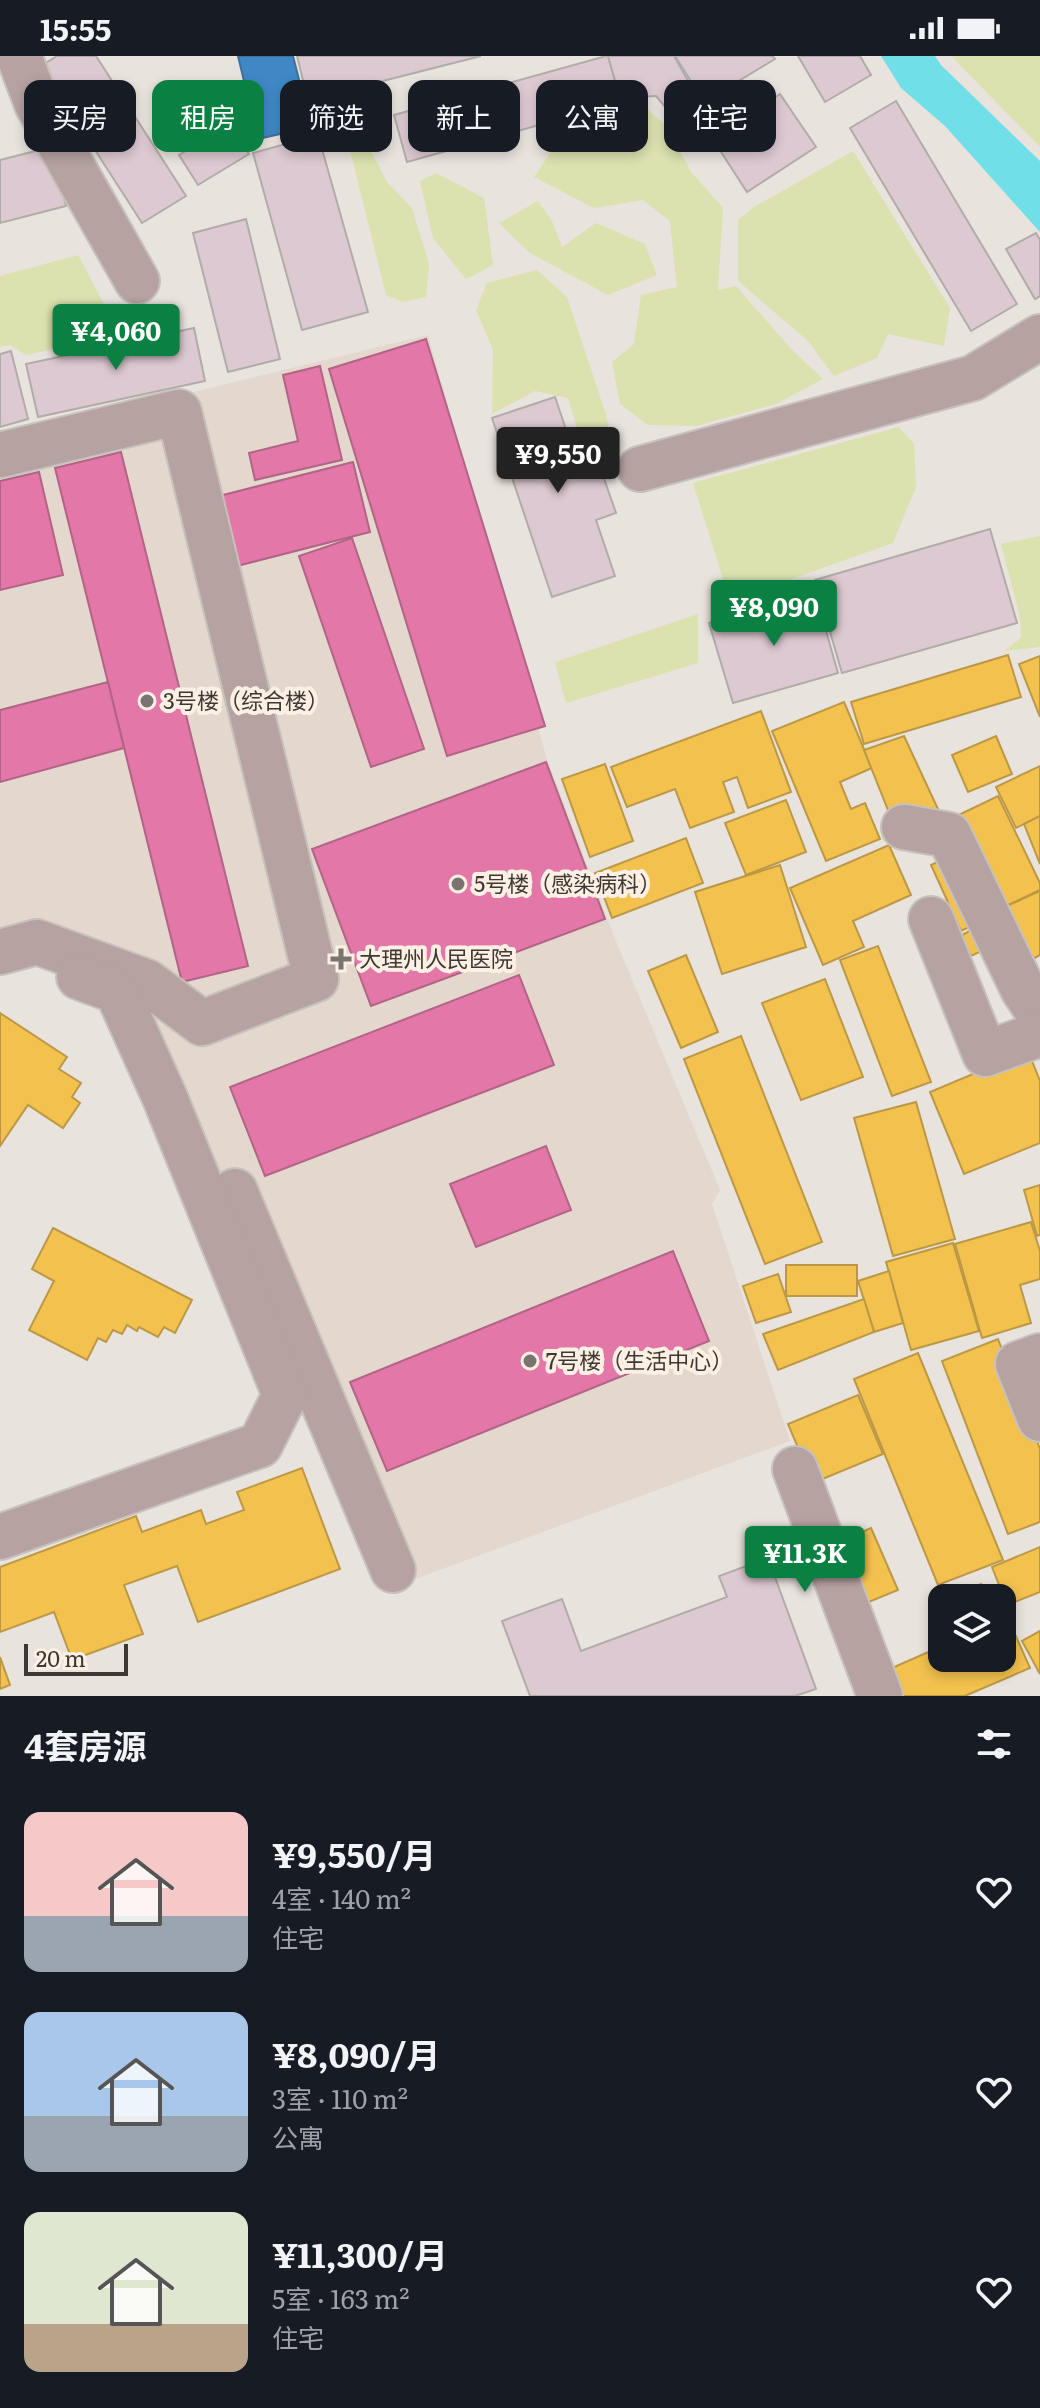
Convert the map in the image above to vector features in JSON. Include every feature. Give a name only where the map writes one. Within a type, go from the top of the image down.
[{"type":"street","points":[[19,56],[37,104],[137,281]]},
{"type":"street","points":[[640,469],[973,378],[1040,337]]},
{"type":"street","points":[[0,455],[179,412],[316,979],[202,1023],[147,982],[37,942],[0,952]]},
{"type":"street","points":[[904,827],[949,835],[1023,989],[1040,1015]]},
{"type":"street","points":[[931,919],[985,1054],[1040,1034]]},
{"type":"street","points":[[0,974],[44,963],[117,991],[165,1098],[285,1395],[260,1445],[0,1537]]},
{"type":"street","points":[[147,982],[393,1570]]},
{"type":"street","points":[[1040,1356],[1018,1364],[1040,1419]]},
{"type":"street","points":[[795,1469],[880,1696]]},
{"type":"shaded area","name":"大理州人民医院","points":[[428,335],[546,756],[613,934],[720,1190],[712,1204],[790,1441],[388,1589],[135,986],[43,953],[0,964],[0,439]]},
{"type":"green space","points":[[952,56],[1040,56],[1040,147],[959,64]]},
{"type":"green space","points":[[648,110],[664,124],[664,152],[680,152],[691,172],[723,208],[718,290],[736,286],[792,350],[823,379],[776,404],[696,426],[648,425],[620,404],[612,362],[634,344],[641,295],[677,287],[670,221],[643,200],[594,208],[534,177],[551,152],[648,152]]},
{"type":"green space","points":[[853,151],[950,308],[944,346],[888,334],[877,358],[834,376],[807,340],[738,281],[738,220],[754,207]]},
{"type":"green space","points":[[350,152],[371,152],[387,182],[412,208],[429,264],[426,297],[402,302],[386,295]]},
{"type":"green space","points":[[436,173],[484,198],[493,265],[466,279],[433,238],[420,181]]},
{"type":"green space","points":[[538,201],[552,221],[562,247],[596,223],[645,244],[657,275],[608,295],[530,253],[499,223]]},
{"type":"green space","points":[[78,255],[120,335],[26,355],[10,345],[0,347],[0,276]]},
{"type":"green space","points":[[537,270],[567,297],[606,415],[613,449],[578,431],[568,398],[535,391],[492,414],[493,350],[476,310],[487,283]]},
{"type":"green space","points":[[899,427],[914,444],[916,487],[893,543],[730,601],[693,483]]},
{"type":"green space","points":[[1040,536],[1040,647],[1004,651],[1021,638],[1020,617],[1001,544]]},
{"type":"green space","points":[[698,614],[698,663],[566,703],[555,662]]},
{"type":"water","points":[[881,56],[935,56],[1040,161],[1040,232],[945,126],[901,88]]},
{"type":"building: 住宅","points":[[1008,655],[1021,697],[864,744],[851,702]]},
{"type":"building: 住宅","points":[[1040,656],[1040,717],[1019,664]]},
{"type":"building: 住宅","points":[[844,702],[872,768],[840,782],[851,809],[865,803],[880,839],[826,861],[772,731]]},
{"type":"building: 住宅","points":[[761,711],[791,792],[748,808],[737,777],[723,782],[734,812],[690,828],[675,789],[627,807],[611,767]]},
{"type":"building: 住宅","points":[[904,736],[944,822],[892,820],[864,750]]},
{"type":"building: 住宅","points":[[996,736],[1012,774],[968,792],[952,755]]},
{"type":"building: 住宅","points":[[605,764],[633,841],[590,857],[562,779]]},
{"type":"building: 住宅","points":[[1040,766],[1040,816],[1016,828],[996,787]]},
{"type":"building: 住宅","points":[[998,796],[1040,883],[1040,890],[989,914],[944,822]]},
{"type":"building: 住宅","points":[[786,800],[806,852],[746,875],[725,823]]},
{"type":"building: 住宅","points":[[1040,816],[1040,864],[1024,824]]},
{"type":"building: 住宅","points":[[686,838],[703,883],[612,918],[595,873]]},
{"type":"building: 住宅","points":[[889,845],[911,895],[853,921],[864,947],[823,965],[790,888]]},
{"type":"building: 住宅","points":[[957,853],[987,919],[961,931],[931,865]]},
{"type":"building: 住宅","points":[[780,865],[806,947],[722,974],[695,892]]},
{"type":"building: 住宅","points":[[1040,891],[1040,955],[1016,968],[989,914]]},
{"type":"building: 住宅","points":[[987,922],[998,943],[971,956],[960,936]]},
{"type":"building: 住宅","points":[[878,946],[931,1082],[892,1096],[840,960]]},
{"type":"building: 住宅","points":[[686,955],[718,1032],[681,1048],[648,971]]},
{"type":"building: 住宅","points":[[825,979],[863,1077],[801,1100],[762,1003]]},
{"type":"building: 住宅","points":[[0,1013],[67,1057],[59,1069],[81,1083],[72,1097],[80,1103],[63,1128],[28,1105],[0,1146]]},
{"type":"building: 住宅","points":[[741,1036],[822,1242],[765,1264],[684,1059]]},
{"type":"building: 住宅","points":[[1028,1051],[1040,1081],[1040,1143],[964,1174],[930,1092]]},
{"type":"building: 住宅","points":[[916,1102],[955,1239],[893,1256],[854,1118]]},
{"type":"building: 住宅","points":[[1040,1185],[1040,1235],[1037,1236],[1024,1190]]},
{"type":"building: 住宅","points":[[1031,1222],[1040,1251],[1040,1279],[1020,1285],[1031,1323],[982,1338],[955,1244]]},
{"type":"building: 住宅","points":[[53,1228],[192,1300],[175,1333],[164,1327],[158,1337],[139,1327],[137,1331],[127,1325],[122,1334],[113,1330],[106,1342],[98,1338],[87,1360],[29,1330],[54,1281],[32,1269]]},
{"type":"building: 住宅","points":[[953,1243],[979,1331],[911,1350],[886,1262]]},
{"type":"building: 住宅","points":[[786,1265],[857,1265],[857,1296],[786,1296]]},
{"type":"building: 住宅","points":[[889,1271],[903,1323],[874,1332],[858,1281]]},
{"type":"building: 住宅","points":[[778,1274],[791,1312],[756,1323],[743,1286]]},
{"type":"building: 住宅","points":[[864,1299],[874,1332],[778,1370],[763,1334]]},
{"type":"building: 住宅","points":[[998,1339],[1040,1449],[1040,1522],[1008,1534],[942,1361]]},
{"type":"building: 住宅","points":[[918,1353],[1003,1560],[938,1584],[854,1379]]},
{"type":"building: 住宅","points":[[858,1395],[883,1454],[813,1483],[788,1424]]},
{"type":"building: 住宅","points":[[302,1468],[340,1569],[198,1622],[177,1566],[124,1585],[143,1634],[72,1660],[54,1612],[0,1632],[0,1567],[136,1516],[142,1532],[201,1510],[206,1524],[244,1510],[237,1492]]},
{"type":"building: 住宅","points":[[871,1528],[898,1590],[864,1604],[838,1542]]},
{"type":"building: 住宅","points":[[1040,1547],[1040,1592],[1016,1601],[1016,1584],[999,1584],[992,1567]]},
{"type":"building: 住宅","points":[[1040,1631],[1040,1674],[1022,1641]]},
{"type":"building: 住宅","points":[[1016,1636],[1030,1668],[965,1696],[896,1696],[885,1671],[928,1652],[928,1672],[1016,1672]]},
{"type":"building: 住宅","points":[[0,1657],[10,1685],[0,1689]]},
{"type":"building: 学校","points":[[238,56],[293,56],[299,80],[280,80],[280,134],[264,138],[264,80],[244,80]]},
{"type":"building: 医疗","points":[[426,339],[545,726],[447,756],[329,369]]},
{"type":"building: 医疗","points":[[320,366],[342,460],[255,480],[249,453],[298,441],[283,375]]},
{"type":"building: 医疗","name":"3号楼（综合楼）","points":[[121,452],[248,966],[182,982],[55,468]]},
{"type":"building: 医疗","points":[[353,462],[370,532],[237,566],[219,496]]},
{"type":"building: 医疗","points":[[39,472],[63,575],[0,590],[0,481]]},
{"type":"building: 医疗","points":[[352,538],[424,749],[371,767],[299,556]]},
{"type":"building: 医疗","points":[[108,682],[124,748],[0,782],[0,710]]},
{"type":"building: 医疗","name":"5号楼（感染病科）","points":[[546,762],[605,919],[371,1006],[312,849]]},
{"type":"building: 医疗","points":[[519,975],[554,1065],[265,1176],[230,1087]]},
{"type":"building: 医疗","points":[[546,1146],[571,1210],[476,1247],[450,1184]]},
{"type":"building: 医疗","name":"7号楼（生活中心）","points":[[673,1251],[709,1341],[387,1471],[350,1382]]},
{"type":"building: 其他","points":[[57,56],[96,56],[111,80],[50,80],[41,66]]},
{"type":"building: 其他","points":[[297,56],[481,56],[387,80],[303,80]]},
{"type":"building: 其他","points":[[608,56],[615,80],[536,80],[536,126],[520,130],[520,80]]},
{"type":"building: 其他","points":[[608,56],[674,56],[688,80],[664,80],[664,105],[656,96],[648,96],[648,80],[615,80]]},
{"type":"building: 其他","points":[[675,56],[773,56],[775,59],[740,80],[690,80]]},
{"type":"building: 其他","points":[[798,56],[860,56],[871,75],[825,102]]},
{"type":"building: 其他","points":[[780,94],[816,147],[747,192],[721,152],[776,152],[776,97]]},
{"type":"building: 其他","points":[[896,101],[1017,304],[971,331],[850,128]]},
{"type":"building: 其他","points":[[408,111],[408,152],[443,152],[407,162],[394,115]]},
{"type":"building: 其他","points":[[136,118],[152,143],[152,152],[158,152],[186,196],[142,223],[96,152],[136,152]]},
{"type":"building: 其他","points":[[280,146],[280,152],[323,152],[368,312],[302,330],[253,153]]},
{"type":"building: 其他","points":[[31,152],[52,152],[66,206],[0,223],[0,160]]},
{"type":"building: 其他","points":[[184,152],[249,154],[198,185],[179,155]]},
{"type":"building: 其他","points":[[246,219],[280,359],[228,372],[193,233]]},
{"type":"building: 其他","points":[[1036,233],[1040,240],[1040,296],[1035,299],[1006,249]]},
{"type":"building: 其他","points":[[194,328],[205,381],[38,417],[26,364]]},
{"type":"building: 其他","points":[[11,351],[28,419],[0,427],[0,354]]},
{"type":"building: 其他","points":[[555,397],[573,450],[592,444],[616,513],[596,520],[615,576],[552,597],[492,418]]},
{"type":"building: 其他","points":[[990,529],[1017,623],[842,673],[815,580]]},
{"type":"building: 其他","points":[[815,592],[838,673],[733,703],[709,623]]},
{"type":"building: 其他","points":[[768,1558],[816,1689],[795,1696],[530,1696],[502,1621],[562,1599],[581,1651],[727,1597],[719,1576]]},
{"type":"place","name":"3号楼（综合楼）","points":[[147,701]]},
{"type":"place","name":"5号楼（感染病科）","points":[[458,884]]},
{"type":"place","name":"大理州人民医院","points":[[341,959]]},
{"type":"place","name":"7号楼（生活中心）","points":[[530,1361]]}]
